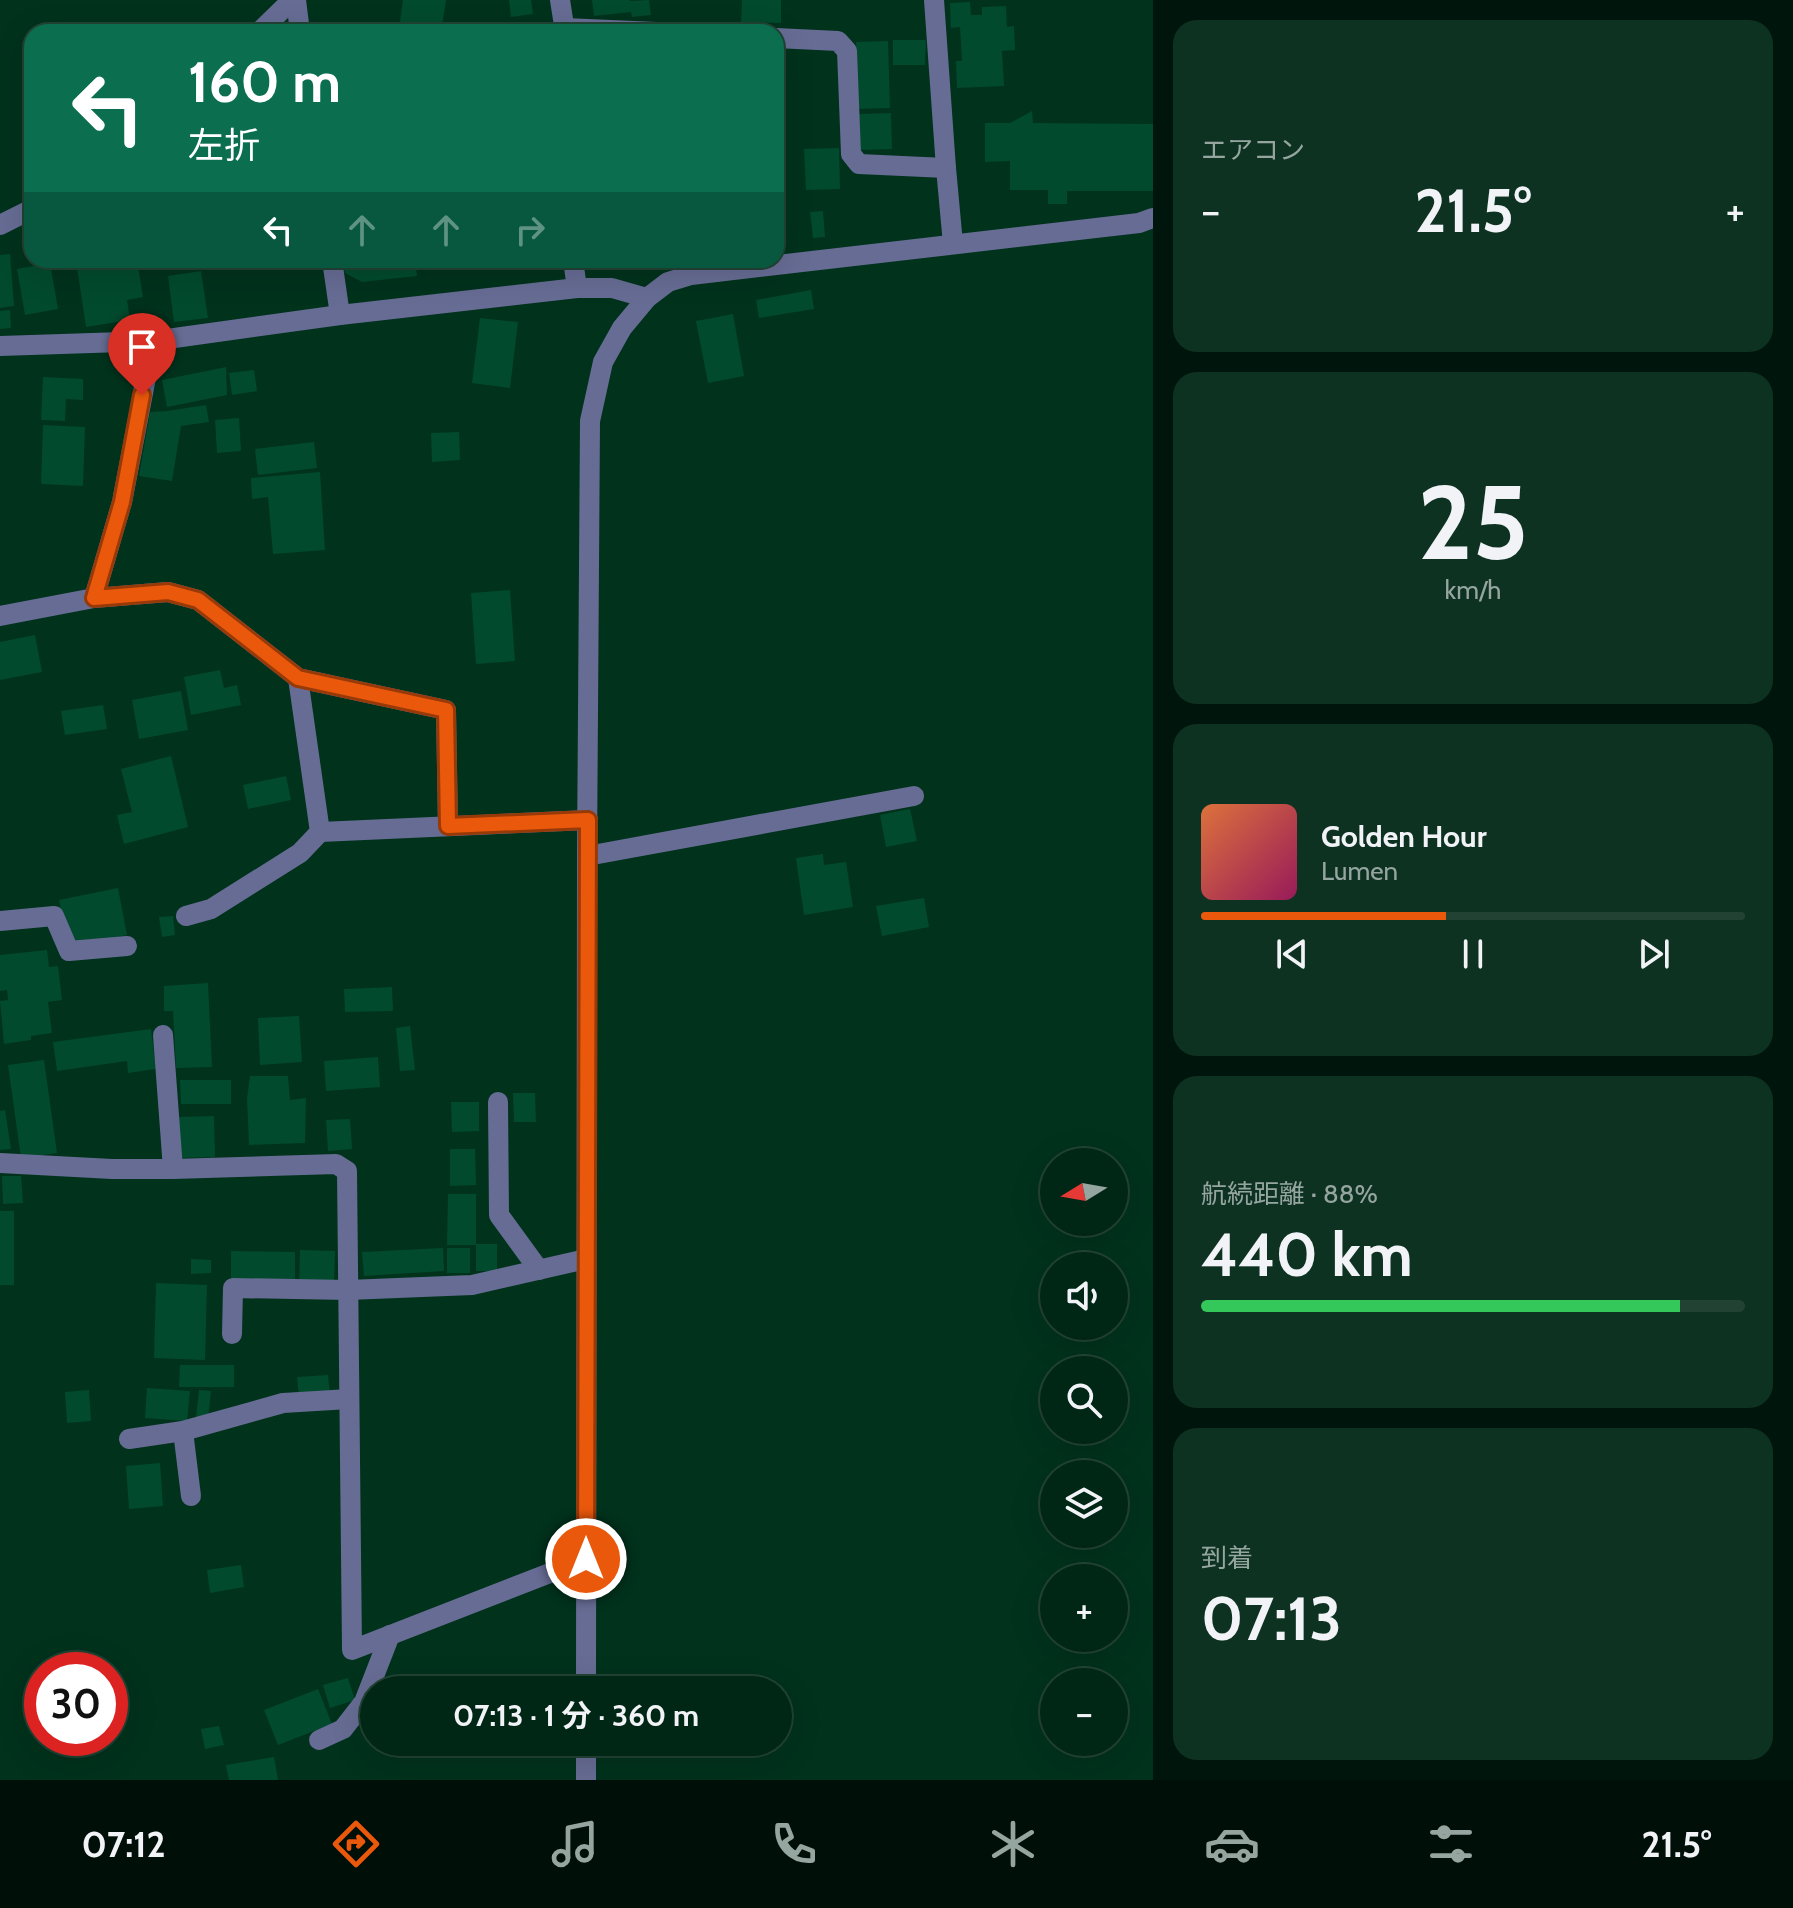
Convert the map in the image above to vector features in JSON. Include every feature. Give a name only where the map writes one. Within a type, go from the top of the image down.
[{"type":"street","points":[[268,24],[294,0]]},
{"type":"street","points":[[294,0],[298,24]]},
{"type":"street","points":[[560,0],[564,24]]},
{"type":"street","points":[[934,0],[953,244]]},
{"type":"street","points":[[784,38],[838,41],[847,51],[851,154],[859,164],[946,168]]},
{"type":"street","points":[[0,225],[24,213]]},
{"type":"street","points":[[784,264],[1139,223],[1153,218]]},
{"type":"street","points":[[333,268],[340,315]]},
{"type":"street","points":[[574,268],[577,288]]},
{"type":"street","points":[[586,1676],[590,421],[603,362],[622,328],[647,298],[668,282],[691,275],[750,268]]},
{"type":"street","points":[[0,346],[153,341],[340,315],[577,288],[612,288],[647,298]]},
{"type":"street","points":[[94,598],[122,502],[153,341]]},
{"type":"street","points":[[0,616],[94,598],[168,592],[198,600],[298,678],[446,710],[448,826]]},
{"type":"street","points":[[298,678],[320,832]]},
{"type":"street","points":[[587,856],[914,796]]},
{"type":"street","points":[[186,916],[211,909],[224,901],[300,853],[320,832],[588,820]]},
{"type":"street","points":[[0,921],[54,916],[69,951],[127,946]]},
{"type":"street","points":[[163,1035],[173,1169]]},
{"type":"street","points":[[498,1102],[499,1215],[539,1270]]},
{"type":"street","points":[[0,1163],[112,1169],[336,1164],[347,1171],[352,1650],[586,1559]]},
{"type":"street","points":[[232,1334],[233,1288],[348,1290],[472,1285],[586,1259]]},
{"type":"street","points":[[129,1439],[183,1431],[283,1403],[349,1399]]},
{"type":"street","points":[[183,1431],[191,1496]]},
{"type":"street","points":[[319,1740],[343,1729],[364,1702],[390,1635]]},
{"type":"street","points":[[586,1756],[586,1780]]},
{"type":"building","points":[[403,0],[446,0],[442,24],[400,24]]},
{"type":"building","points":[[509,0],[531,0],[533,14],[511,17]]},
{"type":"building","points":[[592,0],[649,0],[651,15],[632,17],[631,12],[594,16]]},
{"type":"building","points":[[742,0],[781,0],[781,23],[741,22]]},
{"type":"building","points":[[970,2],[971,15],[982,15],[982,7],[1006,6],[1007,27],[1014,26],[1015,50],[1002,51],[1004,86],[957,88],[956,61],[962,61],[960,27],[951,28],[950,3]]},
{"type":"building","points":[[893,40],[926,40],[925,65],[893,65]]},
{"type":"building","points":[[888,41],[890,108],[857,109],[856,42]]},
{"type":"building","points":[[1032,111],[1033,123],[1153,124],[1153,191],[1067,191],[1067,204],[1048,204],[1048,190],[1010,190],[1010,161],[985,162],[985,123],[1010,123]]},
{"type":"building","points":[[891,113],[892,149],[860,150],[859,114]]},
{"type":"building","points":[[839,148],[840,189],[806,190],[804,149]]},
{"type":"building","points":[[823,211],[825,237],[813,238],[810,212]]},
{"type":"building","points":[[10,254],[14,306],[0,308],[0,255]]},
{"type":"building","points":[[51,268],[58,309],[25,315],[17,269]]},
{"type":"building","points":[[77,268],[138,268],[143,297],[127,300],[130,320],[86,327]]},
{"type":"building","points":[[344,268],[416,268],[417,276],[362,282],[345,273]]},
{"type":"building","points":[[201,271],[208,318],[174,322],[168,276]]},
{"type":"building","points":[[811,290],[814,309],[759,318],[756,300]]},
{"type":"building","points":[[10,310],[11,328],[0,329],[0,311]]},
{"type":"building","points":[[733,314],[744,376],[708,383],[696,321]]},
{"type":"building","points":[[480,318],[518,322],[510,388],[472,383]]},
{"type":"building","points":[[226,367],[227,395],[167,407],[162,380]]},
{"type":"building","points":[[254,370],[257,391],[232,395],[229,373]]},
{"type":"building","points":[[43,377],[83,379],[83,400],[66,399],[65,421],[41,420]]},
{"type":"building","points":[[206,405],[209,422],[181,426],[172,481],[139,476],[150,412]]},
{"type":"building","points":[[239,418],[241,451],[217,453],[215,420]]},
{"type":"building","points":[[43,425],[85,427],[83,486],[41,484]]},
{"type":"building","points":[[459,432],[460,460],[432,462],[431,433]]},
{"type":"building","points":[[314,442],[317,468],[258,475],[255,449]]},
{"type":"building","points":[[320,472],[325,550],[273,554],[268,497],[252,499],[251,478]]},
{"type":"building","points":[[510,590],[515,661],[476,664],[471,593]]},
{"type":"building","points":[[35,635],[42,672],[0,680],[0,642]]},
{"type":"building","points":[[220,670],[224,688],[237,685],[241,705],[191,715],[184,677]]},
{"type":"building","points":[[181,691],[188,730],[139,739],[132,700]]},
{"type":"building","points":[[103,705],[107,729],[65,735],[61,711]]},
{"type":"building","points":[[171,756],[188,827],[124,844],[117,815],[132,812],[121,769]]},
{"type":"building","points":[[286,776],[291,800],[248,809],[243,785]]},
{"type":"building","points":[[910,809],[917,841],[886,847],[880,815]]},
{"type":"building","points":[[823,854],[824,865],[846,862],[853,907],[804,915],[796,858]]},
{"type":"building","points":[[118,888],[127,935],[68,946],[59,900]]},
{"type":"building","points":[[924,898],[929,927],[882,936],[876,906]]},
{"type":"building","points":[[173,916],[175,935],[162,937],[159,917]]},
{"type":"building","points":[[47,950],[49,967],[58,966],[62,1000],[48,1002],[52,1033],[4,1044],[0,1001],[8,1000],[7,990],[0,991],[0,955]]},
{"type":"building","points":[[208,983],[212,1067],[176,1068],[173,1011],[164,1011],[164,986]]},
{"type":"building","points":[[392,987],[393,1011],[345,1012],[344,989]]},
{"type":"building","points":[[299,1016],[302,1062],[260,1065],[258,1018]]},
{"type":"building","points":[[410,1026],[415,1070],[400,1071],[396,1028]]},
{"type":"building","points":[[151,1029],[156,1069],[128,1073],[127,1061],[57,1071],[53,1042]]},
{"type":"building","points":[[378,1057],[380,1087],[326,1091],[324,1061]]},
{"type":"building","points":[[44,1060],[57,1153],[21,1158],[8,1065]]},
{"type":"building","points":[[250,1076],[288,1076],[290,1100],[306,1098],[305,1143],[249,1145],[247,1098]]},
{"type":"building","points":[[180,1080],[231,1080],[231,1104],[181,1104]]},
{"type":"building","points":[[513,1093],[535,1093],[536,1122],[514,1122]]},
{"type":"building","points":[[451,1102],[479,1102],[479,1131],[452,1132]]},
{"type":"building","points":[[5,1110],[11,1149],[0,1150],[0,1111]]},
{"type":"building","points":[[214,1116],[215,1157],[179,1158],[178,1117]]},
{"type":"building","points":[[350,1119],[352,1149],[328,1151],[326,1120]]},
{"type":"building","points":[[450,1149],[475,1149],[476,1185],[450,1186]]},
{"type":"building","points":[[2,1176],[21,1176],[23,1203],[3,1204]]},
{"type":"building","points":[[448,1194],[476,1194],[476,1244],[497,1244],[497,1271],[476,1271],[476,1245],[447,1245]]},
{"type":"building","points":[[0,1211],[14,1211],[14,1285],[0,1285]]},
{"type":"building","points":[[443,1248],[444,1271],[364,1276],[362,1252]]},
{"type":"building","points":[[447,1248],[470,1248],[470,1273],[447,1273]]},
{"type":"building","points":[[300,1250],[335,1251],[334,1284],[299,1284]]},
{"type":"building","points":[[231,1251],[295,1252],[295,1282],[231,1281]]},
{"type":"building","points":[[191,1259],[211,1260],[211,1273],[191,1274]]},
{"type":"building","points":[[156,1283],[207,1285],[205,1360],[154,1358]]},
{"type":"building","points":[[180,1365],[234,1365],[234,1387],[179,1387]]},
{"type":"building","points":[[328,1375],[330,1395],[299,1397],[297,1377]]},
{"type":"building","points":[[147,1388],[190,1391],[187,1421],[145,1418]]},
{"type":"building","points":[[89,1390],[91,1421],[67,1423],[65,1392]]},
{"type":"building","points":[[199,1390],[211,1391],[208,1420],[196,1418]]},
{"type":"building","points":[[160,1463],[163,1506],[129,1509],[126,1466]]},
{"type":"building","points":[[241,1565],[244,1587],[210,1593],[207,1570]]},
{"type":"building","points":[[348,1678],[355,1700],[330,1708],[323,1685]]},
{"type":"building","points":[[318,1689],[332,1724],[278,1745],[264,1710]]},
{"type":"building","points":[[219,1726],[224,1745],[205,1749],[201,1729]]},
{"type":"building","points":[[274,1757],[278,1780],[229,1780],[226,1765]]},
{"type":"route","points":[[142,395],[122,502],[94,598],[168,592],[198,600],[298,678],[446,710],[448,826],[588,820],[586,1559]]}]
